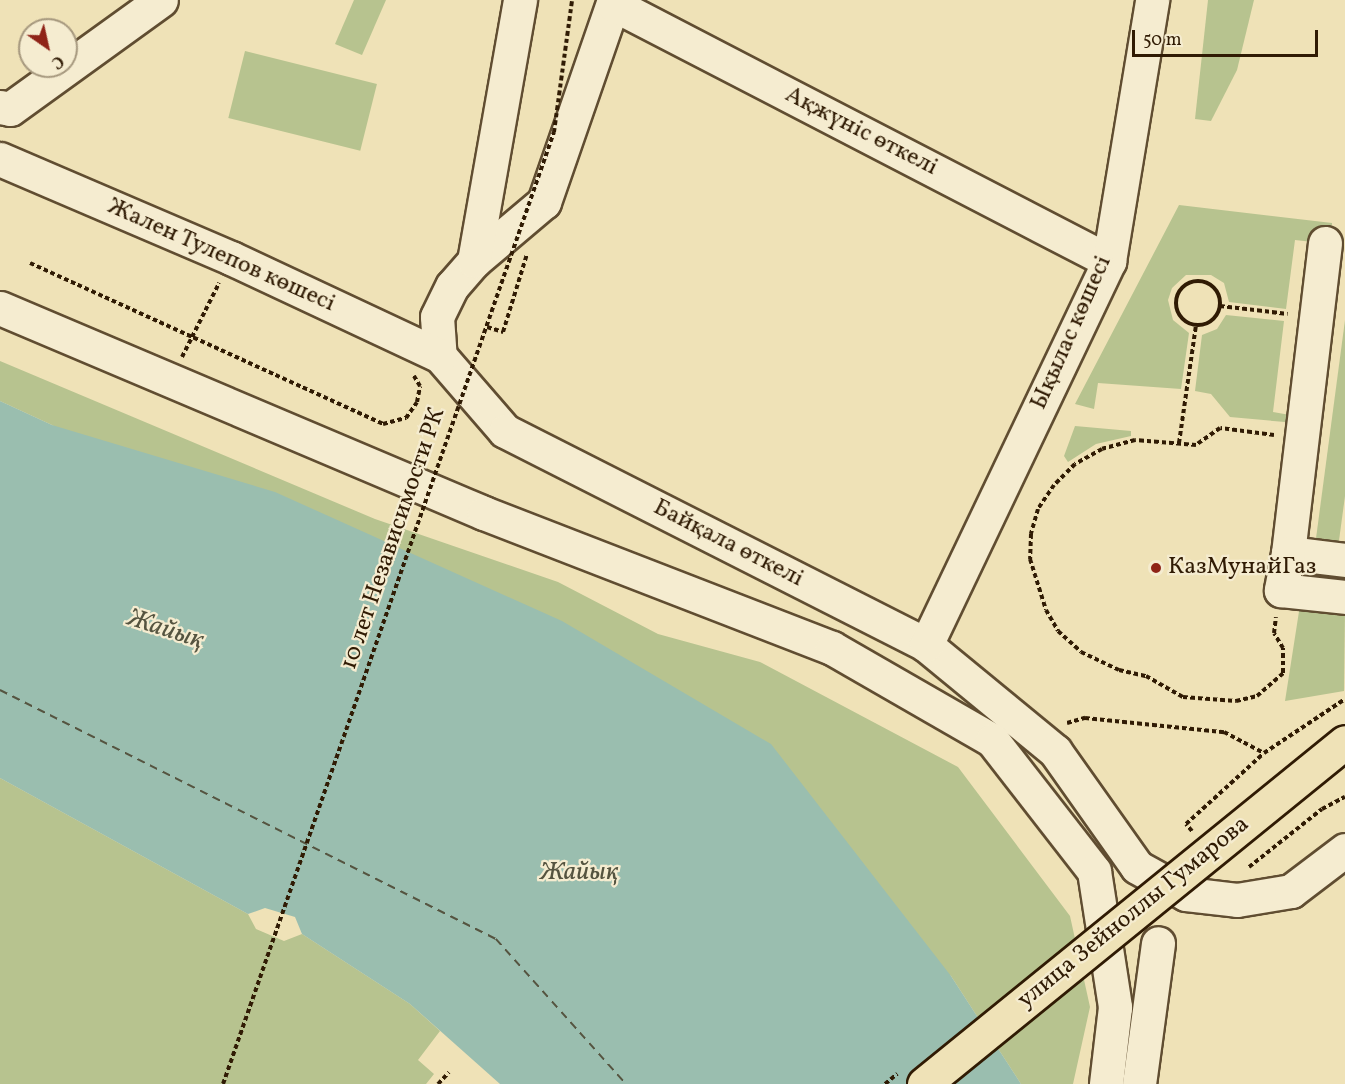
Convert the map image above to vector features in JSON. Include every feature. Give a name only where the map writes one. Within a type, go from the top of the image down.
[{"type":"main road","name":"улица Зейноллы Гумарова","points":[[924,1084],[1345,742]]},
{"type":"street","points":[[0,107],[10,109],[161,0]]},
{"type":"street","points":[[474,261],[520,0]]},
{"type":"street","name":"Ықылас көшесі","points":[[926,645],[1109,261],[1152,0]]},
{"type":"street","points":[[440,357],[437,316],[453,286],[474,261],[544,202],[613,2]]},
{"type":"street","name":"Ақжүніс өткелі","points":[[613,2],[1109,261]]},
{"type":"street","name":"Жален Тулепов көшесі","points":[[0,159],[231,258],[440,357]]},
{"type":"street","points":[[1325,243],[1281,590],[1345,597]]},
{"type":"street","points":[[0,308],[494,517],[832,648],[992,740],[1094,871],[1115,1007],[1106,1084]]},
{"type":"street","name":"Байқала өткелі","points":[[440,357],[505,431],[926,645],[1055,751],[1137,867],[1186,894],[1237,900],[1291,891],[1345,850]]},
{"type":"street","points":[[1287,553],[1345,560]]},
{"type":"street","points":[[1138,1084],[1158,943]]},
{"type":"path","name":"10 лет Независимости РК","points":[[223,1084],[555,132],[572,0]]},
{"type":"path","points":[[486,327],[503,332],[530,245]]},
{"type":"path","points":[[30,263],[383,424],[406,418],[417,402],[420,386],[411,370]]},
{"type":"path","points":[[210,275],[231,285]]},
{"type":"path","points":[[171,380],[220,280]]},
{"type":"path","points":[[1197,281],[1210,284],[1218,295],[1220,306],[1212,320],[1196,325],[1184,321],[1176,308],[1183,287],[1197,281]]},
{"type":"path","points":[[1220,306],[1316,318]]},
{"type":"path","points":[[1179,443],[1196,325]]},
{"type":"path","points":[[1281,590],[1274,633],[1283,648],[1283,673],[1257,696],[1236,701],[1183,697],[1146,676],[1099,662],[1058,631],[1035,585],[1030,559],[1031,534],[1038,509],[1054,485],[1075,464],[1102,449],[1135,440],[1196,445],[1220,428],[1302,438]]},
{"type":"path","points":[[1193,832],[1186,824],[1264,753],[1345,699]]},
{"type":"path","points":[[1031,731],[1085,718],[1224,732],[1264,753]]},
{"type":"path","points":[[1243,872],[1322,809],[1345,797]]},
{"type":"path","points":[[438,1084],[449,1072]]},
{"type":"green space","points":[[354,0],[386,0],[362,55],[335,44]]},
{"type":"green space","points":[[1208,0],[1254,0],[1237,70],[1211,121],[1195,119]]},
{"type":"green space","points":[[245,51],[377,84],[360,151],[228,118]]},
{"type":"green space","points":[[1179,205],[1332,223],[1331,244],[1295,240],[1286,309],[1229,302],[1224,283],[1211,275],[1186,275],[1172,288],[1168,300],[1173,320],[1189,333],[1181,389],[1098,383],[1094,409],[1075,404]]},
{"type":"green space","points":[[1226,315],[1284,321],[1273,412],[1290,415],[1285,422],[1230,417],[1211,394],[1195,391],[1202,335],[1217,329]]},
{"type":"green space","points":[[1345,320],[1345,496],[1338,548],[1315,546]]},
{"type":"green space","points":[[0,361],[375,519],[558,582],[658,634],[760,662],[958,767],[1070,916],[1090,1007],[1073,1084],[1021,1084],[951,976],[52,425],[0,401]]},
{"type":"green space","points":[[1075,426],[1131,431],[1131,436],[1096,444],[1068,462],[1064,456]]},
{"type":"green space","points":[[1300,605],[1345,610],[1344,691],[1285,701]]},
{"type":"green space","points":[[0,778],[248,914],[256,929],[284,941],[302,934],[410,1004],[440,1031],[418,1060],[434,1074],[426,1084],[0,1084]]},
{"type":"water","name":"Жайық","points":[[0,401],[52,425],[275,492],[562,621],[771,744],[951,976],[1021,1084],[500,1084],[410,1004],[302,934],[295,917],[265,908],[248,914],[0,778]]},
{"type":"ferry route","points":[[0,690],[496,939],[626,1084]]},
{"type":"place","name":"КазМунайГаз","points":[[1156,568]]}]
